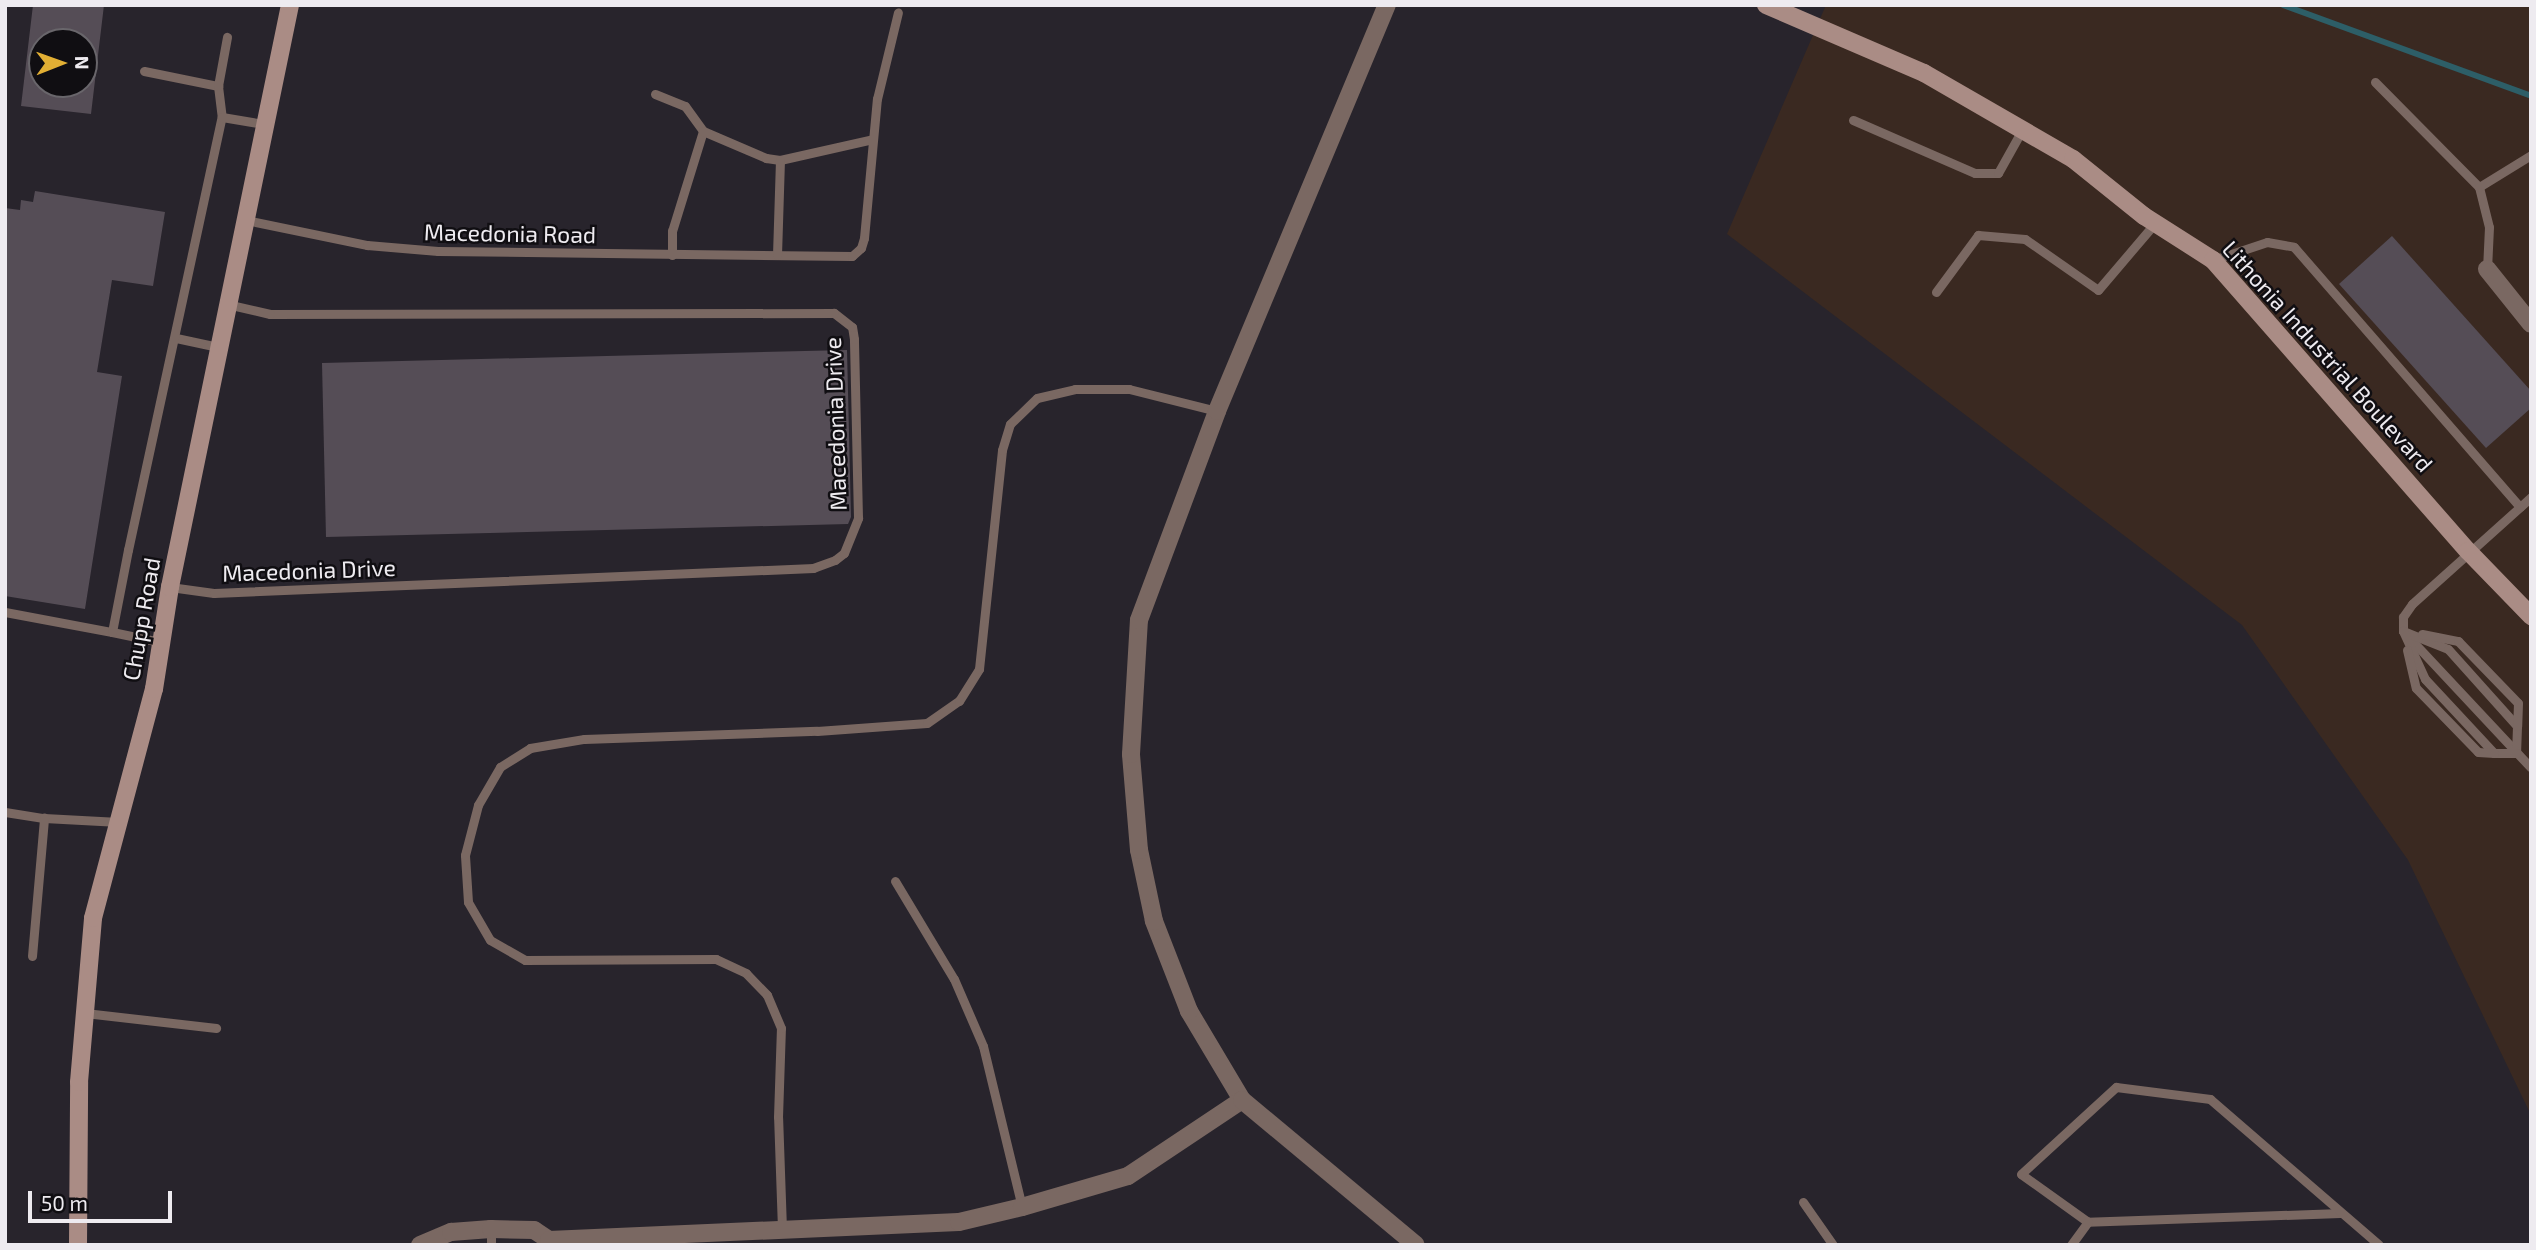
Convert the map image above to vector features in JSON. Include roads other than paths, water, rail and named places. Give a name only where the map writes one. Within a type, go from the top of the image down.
[{"type":"street","name":"Chupp Road","points":[[78,1245],[79,1082],[93,918],[154,689],[170,587],[290,5]]},
{"type":"street","points":[[1387,5],[1217,411],[1139,620],[1131,754],[1139,850],[1154,921],[1189,1011],[1242,1100],[1416,1245]]},
{"type":"street","name":"Lithonia Industrial Boulevard","points":[[1766,5],[1924,73],[2073,159],[2155,223],[2213,260],[2342,403],[2468,551],[2531,616]]},
{"type":"street","points":[[2487,270],[2531,324]]},
{"type":"street","points":[[420,1245],[451,1232],[491,1237],[534,1230],[547,1242],[959,1222],[1022,1208],[1128,1176],[1242,1100]]},
{"type":"lane","name":"Macedonia Road","points":[[244,220],[389,248],[672,255],[852,256],[861,248],[877,99],[898,12]]},
{"type":"lane","points":[[112,632],[222,117],[218,86],[227,37]]},
{"type":"lane","points":[[144,71],[218,86]]},
{"type":"lane","points":[[2375,82],[2479,187],[2489,227],[2487,270]]},
{"type":"lane","points":[[656,94],[685,106],[703,131],[766,158],[780,160],[873,139]]},
{"type":"lane","points":[[222,117],[264,124]]},
{"type":"lane","points":[[1853,120],[1975,173],[1998,173],[2022,130]]},
{"type":"lane","points":[[672,255],[672,231],[703,131]]},
{"type":"lane","points":[[2479,187],[2531,155]]},
{"type":"lane","points":[[777,255],[780,160]]},
{"type":"lane","points":[[1936,292],[1978,235],[2025,239],[2098,290],[2155,223]]},
{"type":"lane","points":[[2213,260],[2267,242],[2294,247],[2520,507]]},
{"type":"lane","name":"Macedonia Drive","points":[[170,587],[214,593],[813,568],[835,561],[844,553],[858,518],[854,339],[852,327],[834,313],[271,314],[227,304]]},
{"type":"lane","points":[[176,338],[218,347]]},
{"type":"lane","points":[[782,1229],[778,1117],[781,1028],[767,995],[746,973],[716,960],[525,960],[490,940],[468,902],[465,855],[478,805],[500,767],[530,748],[584,739],[817,731],[927,723],[959,701],[979,670],[1002,450],[1010,424],[1037,398],[1075,389],[1129,389],[1217,411]]},
{"type":"lane","points":[[2516,753],[2494,753],[2425,679],[2403,631],[2403,617],[2412,604],[2468,551],[2531,497]]},
{"type":"lane","points":[[5,612],[160,642]]},
{"type":"lane","points":[[2403,631],[2448,649],[2517,726]]},
{"type":"lane","points":[[2403,631],[2458,641],[2518,703],[2516,753]]},
{"type":"lane","points":[[2403,631],[2531,768]]},
{"type":"lane","points":[[5,812],[44,818],[119,822]]},
{"type":"lane","points":[[32,956],[44,818]]},
{"type":"lane","points":[[895,881],[954,979],[983,1046],[1022,1208]]},
{"type":"lane","points":[[85,1013],[216,1028]]},
{"type":"lane","points":[[2340,1213],[2088,1222],[2021,1174],[2116,1087],[2210,1099],[2379,1245]]},
{"type":"lane","points":[[1803,1202],[1833,1245]]},
{"type":"lane","points":[[2071,1245],[2088,1222]]},
{"type":"waterway","points":[[2283,5],[2531,96]]}]
